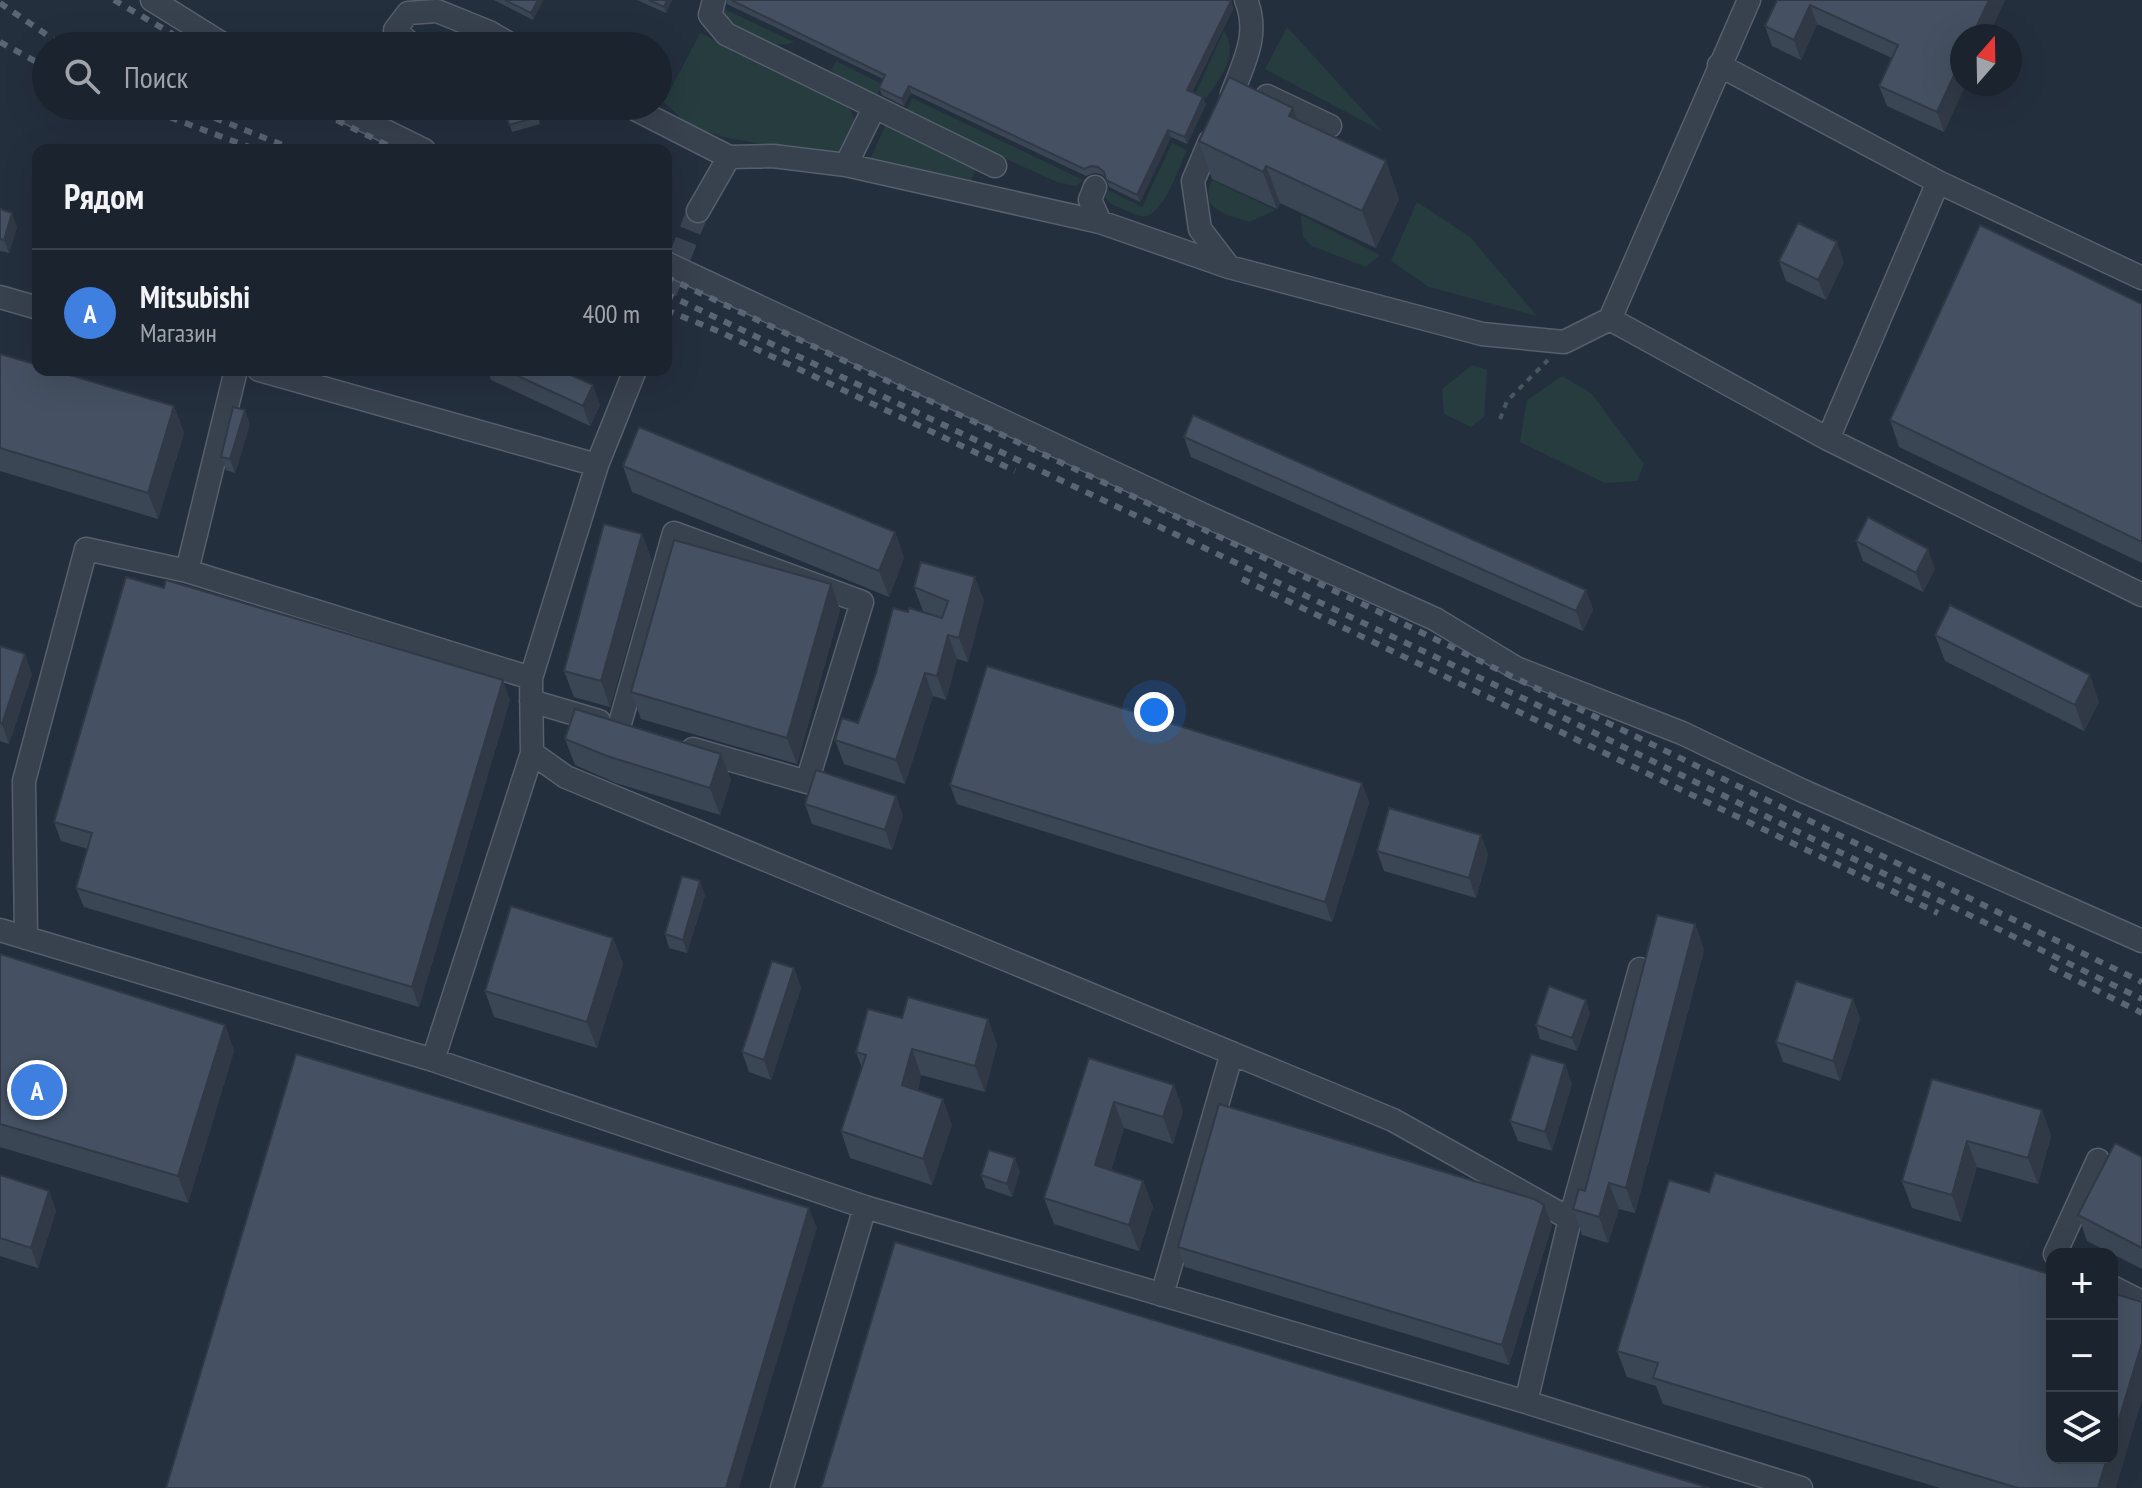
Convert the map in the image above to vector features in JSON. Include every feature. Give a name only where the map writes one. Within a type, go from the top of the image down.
[{"type":"lane","points":[[152,0],[203,32]]},
{"type":"lane","points":[[714,0],[710,15],[726,34],[995,166]]},
{"type":"lane","points":[[1229,267],[1200,229],[1193,181],[1252,40],[1252,15],[1246,0]]},
{"type":"lane","points":[[656,120],[729,157],[773,156],[846,165],[1100,222],[1229,267],[1482,334],[1564,342],[1610,319],[1749,0]]},
{"type":"lane","points":[[397,32],[395,30],[408,13],[437,11],[489,32]]},
{"type":"lane","points":[[1719,65],[1938,182],[2142,278]]},
{"type":"lane","points":[[1232,94],[1257,92],[1330,126]]},
{"type":"lane","points":[[846,165],[874,108]]},
{"type":"lane","points":[[363,120],[412,144]]},
{"type":"lane","points":[[698,211],[729,157]]},
{"type":"lane","points":[[1828,439],[1938,182]]},
{"type":"lane","points":[[1095,187],[1090,200],[1100,222]]},
{"type":"lane","points":[[672,266],[1208,517],[1435,619],[1516,668],[1682,733],[1801,790],[2142,941]]},
{"type":"lane","points":[[0,297],[32,306]]},
{"type":"lane","points":[[1610,319],[1828,439],[2142,595]]},
{"type":"lane","points":[[187,571],[235,376]]},
{"type":"lane","points":[[280,376],[597,465]]},
{"type":"lane","points":[[433,1060],[532,753],[531,689],[597,465],[633,376]]},
{"type":"lane","points":[[26,938],[24,781],[86,549],[187,571],[531,689],[626,729],[674,533],[862,602],[807,782],[677,744]]},
{"type":"lane","points":[[532,753],[566,777],[1393,1120],[1570,1219]]},
{"type":"lane","points":[[0,930],[433,1060],[865,1207],[1526,1402],[1801,1488]]},
{"type":"lane","points":[[1526,1402],[1570,1219],[1640,969]]},
{"type":"lane","points":[[1162,1295],[1232,1053]]},
{"type":"lane","points":[[2058,1248],[2098,1160]]},
{"type":"lane","points":[[782,1488],[865,1207]]},
{"type":"lane","points":[[2118,1290],[2142,1302]]},
{"type":"path","points":[[1500,419],[1507,401],[1553,356],[1551,340]]},
{"type":"green space","points":[[722,8],[794,42],[764,42],[741,32],[725,16]]},
{"type":"green space","points":[[1287,27],[1382,131],[1265,69]]},
{"type":"green space","points":[[1224,31],[1230,48],[1229,57],[1206,98],[1195,94]]},
{"type":"green space","points":[[700,33],[848,107],[855,129],[850,141],[831,157],[724,137],[689,126],[672,110],[672,87]]},
{"type":"green space","points":[[836,61],[882,84],[875,99],[831,71]]},
{"type":"green space","points":[[912,98],[1083,180],[1076,186],[1057,182],[905,113]]},
{"type":"green space","points":[[886,124],[976,169],[971,181],[868,164]]},
{"type":"green space","points":[[1172,143],[1187,150],[1165,198],[1153,213],[1139,216],[1105,198],[1106,189],[1142,207]]},
{"type":"green space","points":[[1212,180],[1276,210],[1249,222],[1217,210],[1209,199]]},
{"type":"green space","points":[[1417,202],[1470,237],[1537,316],[1429,287],[1391,261]]},
{"type":"green space","points":[[1301,215],[1380,255],[1366,267],[1312,246],[1303,237]]},
{"type":"green space","points":[[1472,365],[1487,370],[1484,417],[1471,427],[1444,414],[1442,389]]},
{"type":"green space","points":[[1562,376],[1591,393],[1644,464],[1637,481],[1605,483],[1520,442],[1527,400]]},
{"type":"building","points":[[505,0],[538,0],[531,13]]},
{"type":"building","points":[[649,0],[667,0],[664,7]]},
{"type":"building","points":[[731,0],[1231,1],[1187,90],[1203,97],[1185,137],[1168,130],[1137,195],[1106,180],[1104,172],[1098,167],[1084,169],[909,86],[902,99],[879,88],[885,75]]},
{"type":"building","points":[[1777,0],[1989,0],[1978,24],[1950,24],[1950,84],[1937,112],[1879,86],[1898,45],[1810,5],[1794,40],[1765,26]]},
{"type":"building","points":[[1229,77],[1293,108],[1289,116],[1386,161],[1362,211],[1266,166],[1263,172],[1199,141]]},
{"type":"building","points":[[508,120],[527,120],[509,125]]},
{"type":"building","points":[[0,209],[12,213],[4,240],[0,239]]},
{"type":"building","points":[[1798,223],[1837,242],[1818,280],[1779,261]]},
{"type":"building","points":[[1980,225],[2142,304],[2142,542],[1890,420]]},
{"type":"building","points":[[0,354],[32,363],[32,376],[73,376],[174,406],[148,493],[0,448]]},
{"type":"building","points":[[518,376],[573,376],[593,385],[583,406]]},
{"type":"building","points":[[233,407],[245,410],[230,459],[221,457]]},
{"type":"building","points":[[1193,415],[1586,590],[1576,611],[1184,437]]},
{"type":"building","points":[[639,427],[895,532],[879,571],[623,466]]},
{"type":"building","points":[[1868,517],[1928,549],[1916,573],[1856,541]]},
{"type":"building","points":[[604,524],[642,534],[601,681],[564,671]]},
{"type":"building","points":[[674,540],[831,584],[787,738],[631,692]]},
{"type":"building","points":[[921,562],[975,577],[959,638],[948,635],[937,676],[925,673],[896,760],[835,740],[842,718],[858,723],[876,673],[893,608],[908,612],[909,608],[942,618],[948,601],[914,587]]},
{"type":"building","points":[[126,577],[164,588],[166,580],[503,680],[412,987],[76,888],[92,833],[54,822]]},
{"type":"building","points":[[1950,605],[2090,675],[2075,705],[1935,635]]},
{"type":"building","points":[[0,646],[25,654],[2,724],[0,723]]},
{"type":"building","points":[[987,666],[1362,783],[1325,902],[950,785]]},
{"type":"building","points":[[575,709],[721,754],[710,788],[607,756],[565,739]]},
{"type":"building","points":[[816,770],[896,796],[885,830],[805,804]]},
{"type":"building","points":[[1389,808],[1481,835],[1469,878],[1377,851]]},
{"type":"building","points":[[682,876],[700,881],[683,940],[665,934]]},
{"type":"building","points":[[511,906],[613,938],[587,1022],[485,991]]},
{"type":"building","points":[[1657,915],[1695,924],[1626,1188],[1609,1183],[1599,1217],[1573,1209],[1579,1189],[1585,1191]]},
{"type":"building","points":[[0,954],[225,1025],[178,1176],[0,1124]]},
{"type":"building","points":[[772,961],[794,968],[764,1060],[742,1052]]},
{"type":"building","points":[[1796,981],[1853,999],[1833,1061],[1776,1042]]},
{"type":"building","points":[[1549,986],[1586,1000],[1572,1038],[1536,1025]]},
{"type":"building","points":[[908,997],[988,1019],[975,1066],[912,1049],[902,1085],[943,1099],[923,1159],[841,1131],[866,1055],[856,1052],[868,1009],[902,1018]]},
{"type":"building","points":[[296,1054],[809,1208],[726,1488],[166,1488]]},
{"type":"building","points":[[1531,1054],[1565,1064],[1545,1132],[1510,1121]]},
{"type":"building","points":[[1089,1058],[1174,1085],[1163,1117],[1114,1102],[1095,1165],[1143,1181],[1129,1225],[1044,1198]]},
{"type":"building","points":[[1932,1079],[2042,1110],[2028,1158],[1967,1141],[1952,1195],[1902,1181]]},
{"type":"building","points":[[1219,1104],[1534,1199],[1544,1205],[1502,1345],[1178,1247]]},
{"type":"building","points":[[2115,1143],[2142,1157],[2142,1248],[2078,1215]]},
{"type":"building","points":[[989,1150],[1015,1158],[1007,1184],[981,1175]]},
{"type":"building","points":[[1715,1173],[2046,1273],[2046,1464],[2105,1464],[2098,1488],[2018,1488],[1653,1378],[1658,1363],[1617,1351],[1669,1180],[1709,1192]]},
{"type":"building","points":[[0,1175],[49,1191],[31,1248],[0,1238]]},
{"type":"building","points":[[895,1242],[1710,1488],[821,1488]]},
{"type":"building","points":[[2118,1295],[2142,1302],[2142,1343],[2118,1422]]},
{"type":"tunnel","points":[[672,277],[698,211]]},
{"type":"railway","points":[[114,0],[169,32]]},
{"type":"railway","points":[[0,3],[42,32]]},
{"type":"railway","points":[[0,42],[32,59]]},
{"type":"railway","points":[[177,120],[241,144]]},
{"type":"railway","points":[[220,120],[280,144]]},
{"type":"railway","points":[[336,120],[385,144]]},
{"type":"railway","points":[[672,280],[1371,608],[2142,982]]},
{"type":"railway","points":[[672,297],[1529,701],[2142,999]]},
{"type":"railway","points":[[672,312],[718,331],[1015,471]]},
{"type":"railway","points":[[1242,579],[1938,913]]},
{"type":"railway","points":[[2050,967],[2142,1013]]},
{"type":"place","name":"Mitsubishi","points":[[37,1090]]}]
